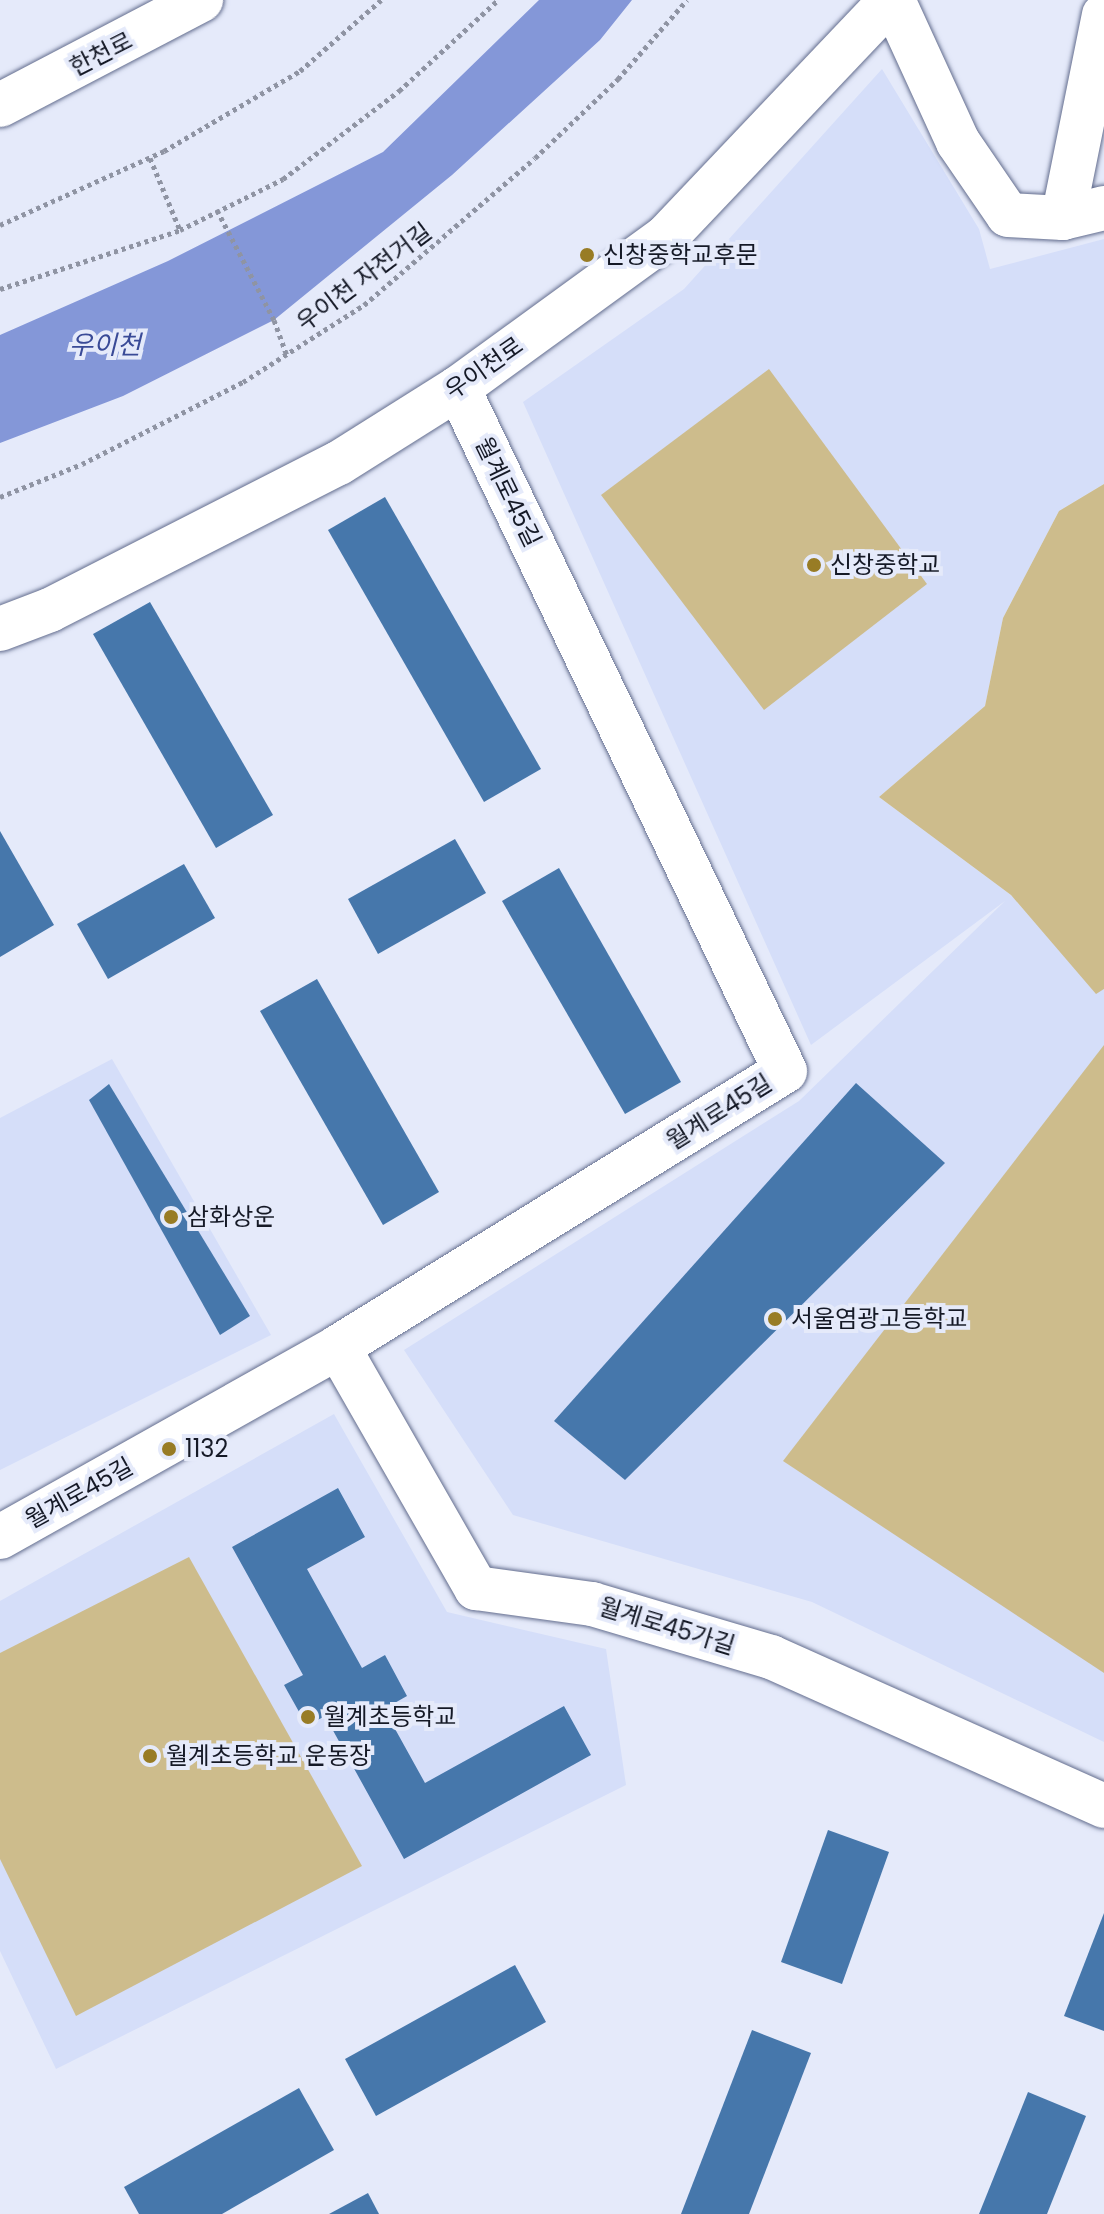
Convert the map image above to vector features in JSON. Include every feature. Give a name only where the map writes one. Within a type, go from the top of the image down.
[{"type":"street","name":"한천로","points":[[0,105],[201,0]]},
{"type":"street","name":"우이천로","points":[[0,629],[50,610],[339,463],[458,388],[666,237],[892,0],[958,142],[1008,215],[1083,213]]},
{"type":"street","points":[[1083,213],[1104,15]]},
{"type":"street","name":"월계로45길","points":[[0,1537],[338,1347],[785,1071],[458,388]]},
{"type":"street","name":"월계로45가길","points":[[338,1347],[476,1588],[592,1604],[771,1657],[1104,1806]]},
{"type":"path","points":[[0,225],[150,158],[300,71],[381,0]]},
{"type":"path","points":[[0,289],[180,230],[283,179],[399,91],[498,0]]},
{"type":"path","name":"우이천 자전거길","points":[[0,497],[82,464],[287,356],[364,305],[451,234],[618,79],[687,0]]},
{"type":"path","points":[[150,158],[180,230]]},
{"type":"path","points":[[217,210],[274,320],[287,356]]},
{"type":"shaded area","points":[[882,69],[979,229],[990,269],[1104,239],[1104,484],[1059,511],[1003,618],[985,706],[879,797],[1011,895],[1096,993],[1104,989],[1104,1742],[812,1602],[513,1515],[404,1350],[799,1101],[1005,901],[811,1045],[523,402],[684,289]]},
{"type":"shaded area","points":[[769,369],[927,584],[764,710],[601,495]]},
{"type":"shaded area","points":[[1104,484],[1104,989],[1096,994],[1011,895],[879,797],[985,706],[1003,618],[1059,511]]},
{"type":"shaded area","points":[[1104,1045],[1104,1673],[783,1461]]},
{"type":"shaded area","points":[[112,1059],[271,1335],[0,1470],[0,1118]]},
{"type":"shaded area","name":"월계초등학교","points":[[334,1414],[447,1612],[606,1649],[626,1785],[56,2069],[0,1951],[0,1601]]},
{"type":"shaded area","name":"월계초등학교 운동장","points":[[189,1557],[362,1866],[76,2016],[0,1859],[0,1653]]},
{"type":"water","name":"우이천","points":[[539,0],[632,0],[600,40],[452,175],[274,320],[123,396],[0,443],[0,335],[168,261],[383,152]]},
{"type":"building","points":[[385,497],[541,769],[484,802],[328,530]]},
{"type":"building","points":[[150,602],[273,815],[216,848],[93,634]]},
{"type":"building","points":[[0,831],[54,925],[0,957]]},
{"type":"building","points":[[455,839],[486,893],[378,954],[348,899]]},
{"type":"building","points":[[184,864],[215,918],[108,979],[77,924]]},
{"type":"building","points":[[559,868],[681,1082],[625,1114],[502,901]]},
{"type":"building","points":[[317,979],[439,1192],[383,1225],[260,1011]]},
{"type":"building","points":[[856,1083],[945,1163],[625,1480],[554,1421]]},
{"type":"building","points":[[109,1084],[250,1316],[220,1335],[89,1100]]},
{"type":"building","name":"월계초등학교","points":[[338,1488],[365,1537],[307,1569],[362,1668],[385,1655],[407,1696],[384,1709],[425,1783],[564,1706],[591,1755],[404,1859],[325,1716],[307,1726],[284,1685],[303,1675],[232,1547]]},
{"type":"building","points":[[828,1830],[889,1852],[842,1984],[781,1962]]},
{"type":"building","points":[[1104,1913],[1104,2031],[1064,2016]]},
{"type":"building","points":[[515,1965],[546,2022],[376,2116],[345,2059]]},
{"type":"building","points":[[752,2030],[811,2053],[749,2214],[681,2214]]},
{"type":"building","points":[[299,2088],[334,2150],[222,2214],[139,2214],[124,2187]]},
{"type":"building","points":[[1028,2092],[1086,2116],[1047,2214],[979,2214]]},
{"type":"building","points":[[368,2193],[379,2214],[329,2214]]},
{"type":"place","name":"신창중학교후문","points":[[587,255]]},
{"type":"place","name":"신창중학교","points":[[814,565]]},
{"type":"place","name":"삼화상운","points":[[171,1217]]},
{"type":"place","name":"서울염광고등학교","points":[[775,1319]]},
{"type":"place","name":"1132","points":[[169,1449]]},
{"type":"place","name":"월계초등학교","points":[[308,1717]]},
{"type":"place","name":"월계초등학교 운동장","points":[[150,1756]]}]
